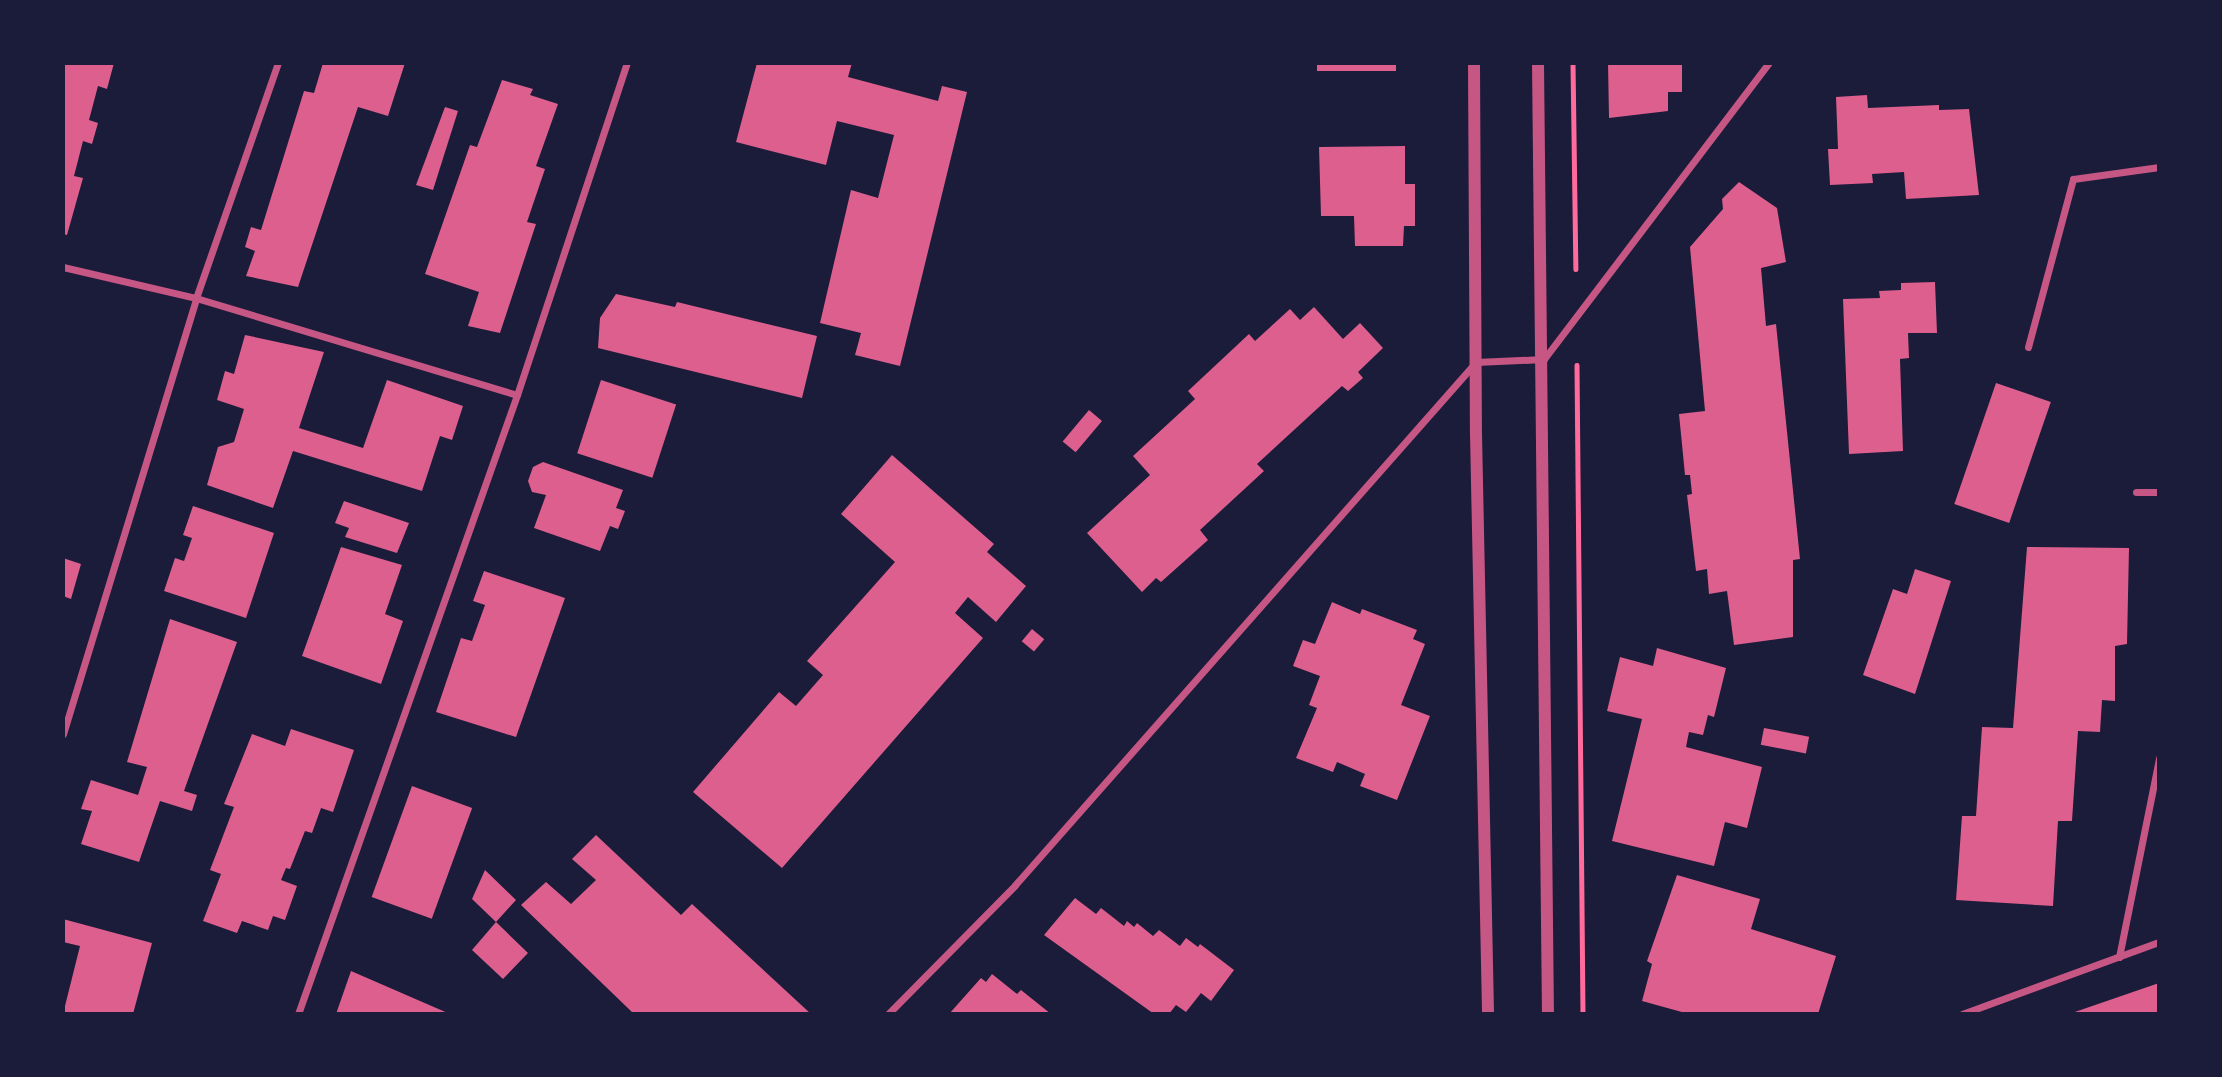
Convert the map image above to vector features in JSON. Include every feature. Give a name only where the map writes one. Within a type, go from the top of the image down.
[{"type":"street","points":[[63,734],[196,298],[278,63]]},
{"type":"street","points":[[298,1014],[517,395],[627,63]]},
{"type":"street","points":[[1474,63],[1476,362],[1488,1014]]},
{"type":"street","points":[[1538,63],[1544,359],[1548,1014]]},
{"type":"street","points":[[1544,359],[1769,63]]},
{"type":"street","points":[[2028,347],[2073,179],[2159,167]]},
{"type":"street","points":[[63,267],[196,298],[517,395]]},
{"type":"street","points":[[888,1014],[1016,885],[1476,362],[1544,359]]},
{"type":"street","points":[[2136,492],[2159,492]]},
{"type":"street","points":[[2119,957],[2159,758]]},
{"type":"street","points":[[1962,1014],[2159,942]]},
{"type":"path","points":[[1573,63],[1583,1014]]},
{"type":"building","points":[[63,63],[114,63],[107,89],[98,86],[89,120],[98,123],[92,144],[83,141],[74,176],[83,178],[67,235],[63,234]]},
{"type":"building","points":[[323,63],[405,63],[388,116],[358,107],[298,287],[246,276],[255,251],[245,247],[251,227],[261,230],[304,91],[314,93]]},
{"type":"building","points":[[757,63],[852,63],[848,77],[938,101],[942,86],[967,92],[900,366],[855,355],[861,333],[820,323],[851,190],[878,198],[894,135],[837,121],[826,165],[736,142]]},
{"type":"building","points":[[1317,63],[1396,63],[1396,71],[1317,71]]},
{"type":"building","points":[[1608,63],[1682,63],[1682,92],[1668,92],[1668,111],[1609,118]]},
{"type":"building","points":[[502,80],[533,89],[530,95],[558,104],[536,166],[545,169],[527,222],[536,224],[500,333],[468,326],[479,292],[425,274],[470,145],[477,147]]},
{"type":"building","points":[[1867,95],[1868,108],[1939,105],[1939,110],[1969,109],[1979,195],[1906,199],[1904,172],[1872,174],[1873,183],[1830,185],[1828,149],[1838,149],[1836,97]]},
{"type":"building","points":[[445,107],[458,111],[433,190],[416,185]]},
{"type":"building","points":[[1405,146],[1405,184],[1415,184],[1415,226],[1404,226],[1403,246],[1355,246],[1354,216],[1321,216],[1319,147]]},
{"type":"building","points":[[1739,182],[1777,208],[1786,262],[1761,268],[1766,326],[1776,324],[1800,559],[1793,560],[1793,637],[1734,645],[1727,591],[1709,594],[1707,569],[1696,571],[1687,495],[1692,494],[1690,475],[1685,475],[1679,414],[1705,411],[1690,247],[1723,209],[1722,199]]},
{"type":"building","points":[[1935,282],[1937,333],[1908,333],[1909,358],[1900,359],[1903,451],[1849,454],[1843,299],[1880,298],[1879,291],[1901,290],[1901,283]]},
{"type":"building","points":[[616,294],[675,307],[677,302],[817,336],[802,398],[598,348],[600,318]]},
{"type":"building","points":[[1314,307],[1343,339],[1360,323],[1383,348],[1358,372],[1363,378],[1348,391],[1342,386],[1257,464],[1264,471],[1200,530],[1208,540],[1161,582],[1156,578],[1142,592],[1087,533],[1150,475],[1133,456],[1195,399],[1188,391],[1249,334],[1255,341],[1290,309],[1300,320]]},
{"type":"building","points":[[245,335],[324,352],[299,428],[363,448],[387,380],[463,406],[452,440],[440,436],[422,491],[293,451],[273,508],[207,485],[218,447],[234,442],[244,409],[217,400],[225,371],[234,374]]},
{"type":"building","points":[[601,380],[676,404],[652,478],[577,453]]},
{"type":"building","points":[[1996,383],[2051,402],[2009,523],[1954,504]]},
{"type":"building","points":[[1089,410],[1102,421],[1076,452],[1063,441]]},
{"type":"building","points":[[892,455],[994,544],[987,552],[1026,586],[996,622],[968,597],[955,613],[983,638],[782,868],[693,792],[779,692],[796,706],[823,675],[807,661],[895,562],[841,514]]},
{"type":"building","points":[[543,462],[623,490],[616,508],[625,511],[618,529],[610,526],[600,551],[534,528],[546,495],[532,492],[528,481],[533,467]]},
{"type":"building","points":[[344,501],[409,523],[397,553],[345,537],[349,528],[335,523]]},
{"type":"building","points":[[193,506],[274,533],[246,618],[164,591],[175,558],[184,561],[192,538],[183,535]]},
{"type":"building","points":[[341,547],[402,565],[385,614],[403,621],[381,684],[302,656]]},
{"type":"building","points":[[2027,547],[2129,548],[2127,644],[2115,646],[2115,701],[2102,700],[2100,732],[2078,731],[2072,821],[2058,821],[2053,906],[1956,900],[1962,816],[1976,816],[1982,727],[2013,728]]},
{"type":"building","points":[[63,558],[81,564],[71,599],[63,596]]},
{"type":"building","points":[[1915,569],[1951,581],[1915,694],[1863,675],[1893,589],[1907,594]]},
{"type":"building","points":[[484,571],[565,598],[516,737],[436,712],[461,638],[472,641],[485,605],[473,601]]},
{"type":"building","points":[[1332,602],[1360,614],[1362,609],[1417,630],[1413,639],[1425,644],[1401,705],[1430,716],[1397,800],[1360,786],[1365,774],[1337,762],[1333,772],[1296,758],[1317,708],[1309,705],[1320,676],[1293,666],[1303,640],[1315,644]]},
{"type":"building","points":[[170,619],[237,642],[184,791],[197,795],[192,811],[160,801],[139,862],[81,844],[92,811],[81,809],[91,780],[138,795],[147,767],[127,762]]},
{"type":"building","points":[[1032,629],[1044,639],[1034,652],[1022,641]]},
{"type":"building","points":[[1657,648],[1726,668],[1714,717],[1708,715],[1703,735],[1689,732],[1686,747],[1762,767],[1747,828],[1725,822],[1714,866],[1612,841],[1642,719],[1607,711],[1620,657],[1653,666]]},
{"type":"building","points":[[1764,728],[1809,737],[1806,753],[1761,745]]},
{"type":"building","points":[[291,729],[354,750],[333,812],[321,808],[312,833],[305,831],[290,869],[286,868],[281,880],[297,886],[285,920],[273,916],[268,930],[242,921],[237,933],[203,921],[221,874],[210,870],[234,807],[224,804],[252,734],[285,746]]},
{"type":"building","points":[[412,786],[472,808],[432,919],[372,897]]},
{"type":"building","points":[[596,835],[681,915],[692,904],[811,1014],[634,1014],[521,905],[546,882],[571,904],[596,880],[572,859]]},
{"type":"building","points":[[485,870],[516,900],[496,922],[472,899]]},
{"type":"building","points":[[1677,875],[1760,899],[1751,929],[1836,956],[1818,1014],[1689,1014],[1642,1001],[1652,964],[1647,961]]},
{"type":"building","points":[[1075,898],[1096,914],[1101,908],[1124,926],[1127,921],[1134,927],[1137,923],[1153,936],[1159,930],[1180,946],[1186,938],[1198,947],[1200,944],[1234,970],[1211,1001],[1201,993],[1186,1012],[1176,1005],[1169,1014],[1154,1014],[1044,935]]},
{"type":"building","points":[[63,919],[152,943],[133,1014],[63,1014],[80,946],[63,942]]},
{"type":"building","points":[[496,922],[528,953],[503,979],[472,950]]},
{"type":"building","points":[[351,971],[450,1014],[336,1014]]},
{"type":"building","points":[[992,974],[1017,994],[1021,990],[1051,1014],[949,1014],[981,978],[986,982]]},
{"type":"building","points":[[2159,983],[2159,1014],[2069,1014]]}]
